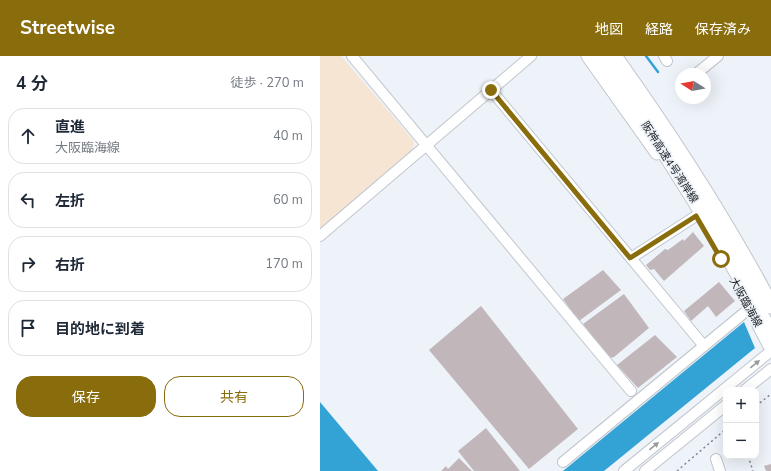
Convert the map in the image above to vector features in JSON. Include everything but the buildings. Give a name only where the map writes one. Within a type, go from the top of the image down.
[{"type":"highway","name":"阪神高速4号湾岸線","points":[[599,56],[666,153],[745,286],[771,334]]},
{"type":"highway","name":"阪神高速4号湾岸線","points":[[614,56],[685,160],[720,216],[771,306]]},
{"type":"main road","name":"大阪臨海線","points":[[588,56],[664,162],[750,308],[771,348]]},
{"type":"main road","points":[[622,56],[698,170],[771,292]]},
{"type":"street","points":[[352,56],[631,391]]},
{"type":"street","points":[[320,236],[531,56]]},
{"type":"street","points":[[703,68],[718,56]]},
{"type":"street","points":[[491,90],[704,346]]},
{"type":"street","points":[[630,258],[696,216]]},
{"type":"street","points":[[563,462],[750,308]]},
{"type":"street","points":[[624,471],[771,351]]},
{"type":"street","points":[[749,387],[771,369]]},
{"type":"street","points":[[645,471],[723,407]]},
{"type":"street","points":[[716,458],[720,471]]},
{"type":"path","points":[[759,404],[771,394]]},
{"type":"path","points":[[677,471],[723,432]]},
{"type":"path","points":[[749,459],[754,471]]},
{"type":"shaded area","points":[[320,56],[341,56],[414,141],[412,150],[320,228]]},
{"type":"water","points":[[744,322],[755,348],[604,471],[563,471]]},
{"type":"water","points":[[320,402],[378,471],[320,471]]},
{"type":"waterway","points":[[646,56],[658,72]]},
{"type":"route","points":[[491,90],[630,258],[696,216],[721,259]]}]
